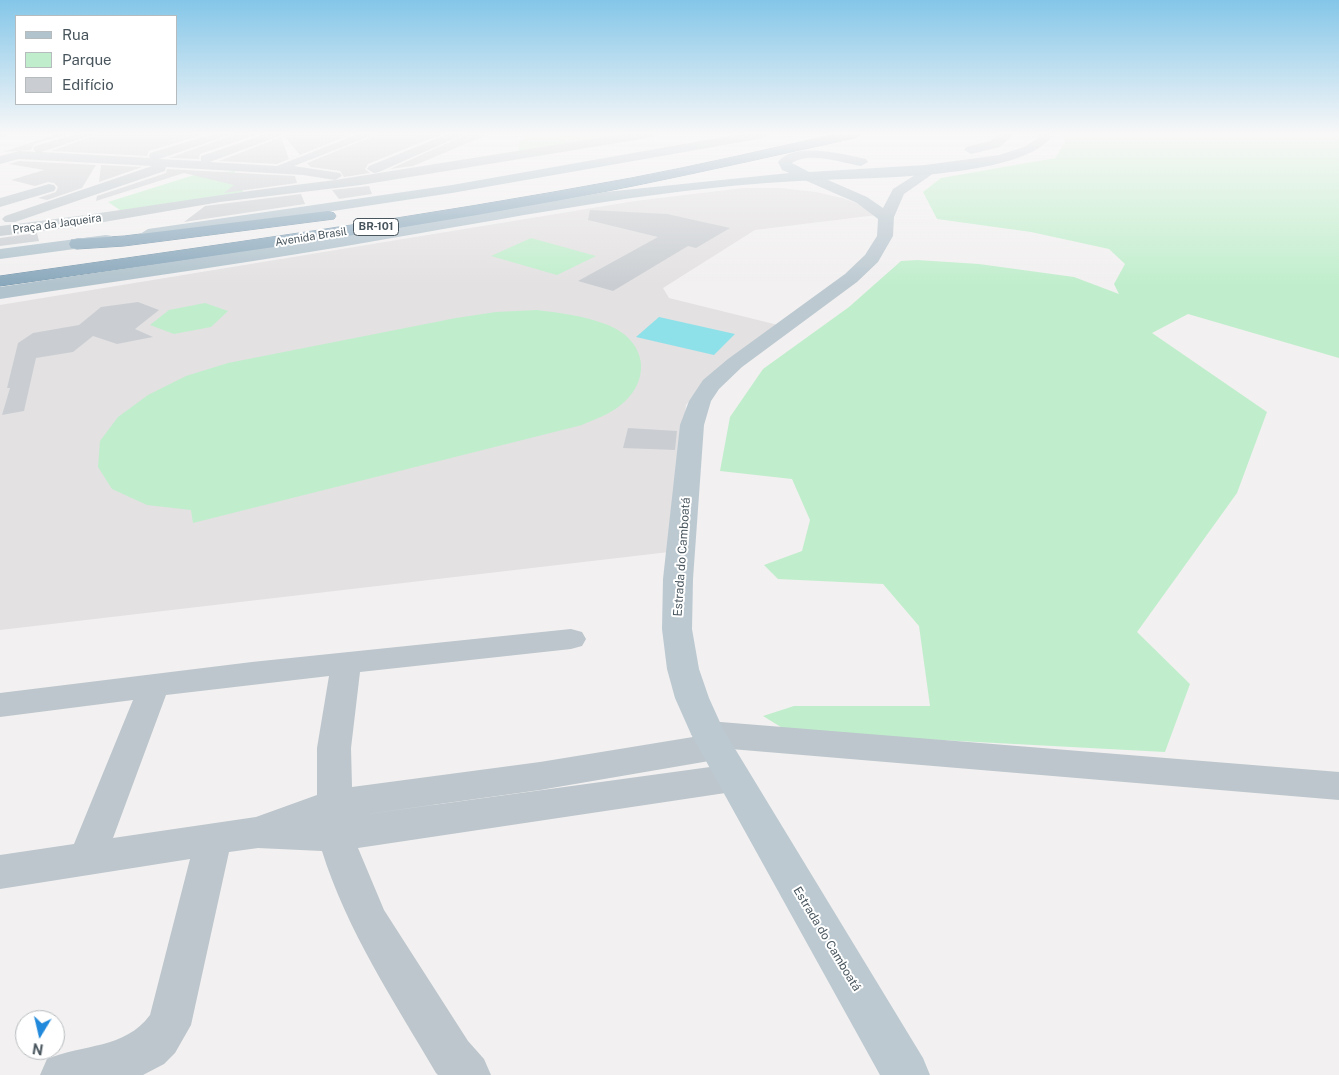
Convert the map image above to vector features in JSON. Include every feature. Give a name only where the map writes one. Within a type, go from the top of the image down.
[{"type":"highway","name":"Avenida Brasil","points":[[0,266],[253,230],[532,184]]},
{"type":"highway","name":"Avenida Brasil","points":[[0,281],[381,226],[621,184]]},
{"type":"highway","points":[[576,200],[640,184]]},
{"type":"highway","points":[[77,244],[158,237],[396,207]]},
{"type":"highway","points":[[0,292],[90,280]]},
{"type":"main road","points":[[0,254],[326,209],[479,184]]},
{"type":"main road","name":"Estrada do Camboatá","points":[[576,200],[711,184]]},
{"type":"main road","points":[[805,184],[846,192]]},
{"type":"main road","name":"Estrada do Camboatá","points":[[827,184],[862,200],[886,217]]},
{"type":"main road","name":"Estrada do Camboatá","points":[[906,184],[902,187],[886,217],[885,236],[872,258],[829,295],[735,363],[711,385],[700,400],[692,425],[678,579],[677,629],[683,669],[692,698],[711,740],[906,1075]]},
{"type":"main road","name":"Avenida Brasil","points":[[90,280],[364,238],[576,200]]},
{"type":"street","points":[[0,203],[59,184]]},
{"type":"street","points":[[0,223],[113,184]]},
{"type":"street","points":[[311,184],[314,190]]},
{"type":"street","name":"Praça da Jaqueira","points":[[0,231],[75,222],[220,198],[314,190],[338,184]]},
{"type":"street","points":[[0,705],[346,663],[571,639]]},
{"type":"street","points":[[346,663],[334,748],[334,820],[349,878],[370,923],[452,1056],[468,1075]]},
{"type":"street","points":[[87,857],[154,686]]},
{"type":"street","points":[[541,790],[711,740],[1339,786]]},
{"type":"street","points":[[0,872],[87,857],[541,790],[732,778]]},
{"type":"street","points":[[63,1075],[128,1060],[146,1051],[160,1040],[169,1025],[214,838]]},
{"type":"shaded area","points":[[743,188],[781,188],[816,192],[862,205],[877,215],[755,230],[663,288],[669,298],[778,325],[695,393],[686,405],[669,552],[0,630],[0,305],[635,201]]},
{"type":"green space","points":[[165,184],[241,184],[243,192],[123,212],[108,202]]},
{"type":"green space","points":[[933,184],[1339,184],[1339,358],[1188,314],[1152,333],[1267,412],[1237,493],[1137,632],[1190,684],[1165,752],[789,732],[763,716],[794,706],[930,706],[919,626],[883,584],[778,579],[764,565],[802,551],[810,520],[792,479],[720,471],[730,417],[763,369],[849,307],[901,261],[917,260],[979,264],[1074,277],[1119,294],[1114,284],[1125,264],[1109,249],[1031,232],[937,219],[923,192]]},
{"type":"green space","points":[[531,238],[596,256],[557,275],[491,256]]},
{"type":"green space","points":[[205,303],[228,311],[211,327],[174,334],[150,325],[169,310]]},
{"type":"green space","points":[[537,310],[591,319],[622,332],[632,342],[638,352],[641,364],[636,387],[628,398],[613,411],[582,425],[193,523],[191,510],[147,505],[112,489],[98,467],[100,441],[118,417],[148,395],[186,376],[228,363],[456,318],[496,312]]},
{"type":"water","points":[[659,317],[735,334],[714,355],[636,337]]},
{"type":"building","points":[[55,184],[84,184],[82,188],[47,200],[38,198],[56,192],[58,187]]},
{"type":"building","points":[[132,184],[149,184],[96,201],[97,196]]},
{"type":"building","points":[[231,184],[288,184],[224,193],[234,185]]},
{"type":"building","points":[[369,186],[372,194],[339,199],[332,190]]},
{"type":"building","points":[[301,194],[305,204],[184,222],[205,206]]},
{"type":"building","points":[[590,210],[667,214],[730,228],[696,248],[688,246],[613,291],[578,281],[658,237],[588,220]]},
{"type":"building","points":[[37,233],[39,241],[0,246],[0,238]]},
{"type":"building","points":[[138,302],[159,310],[135,329],[153,337],[117,344],[93,336],[73,352],[36,358],[24,411],[2,415],[10,388],[7,388],[18,343],[33,333],[79,325],[101,307]]},
{"type":"building","points":[[628,428],[677,431],[675,450],[623,448]]}]
